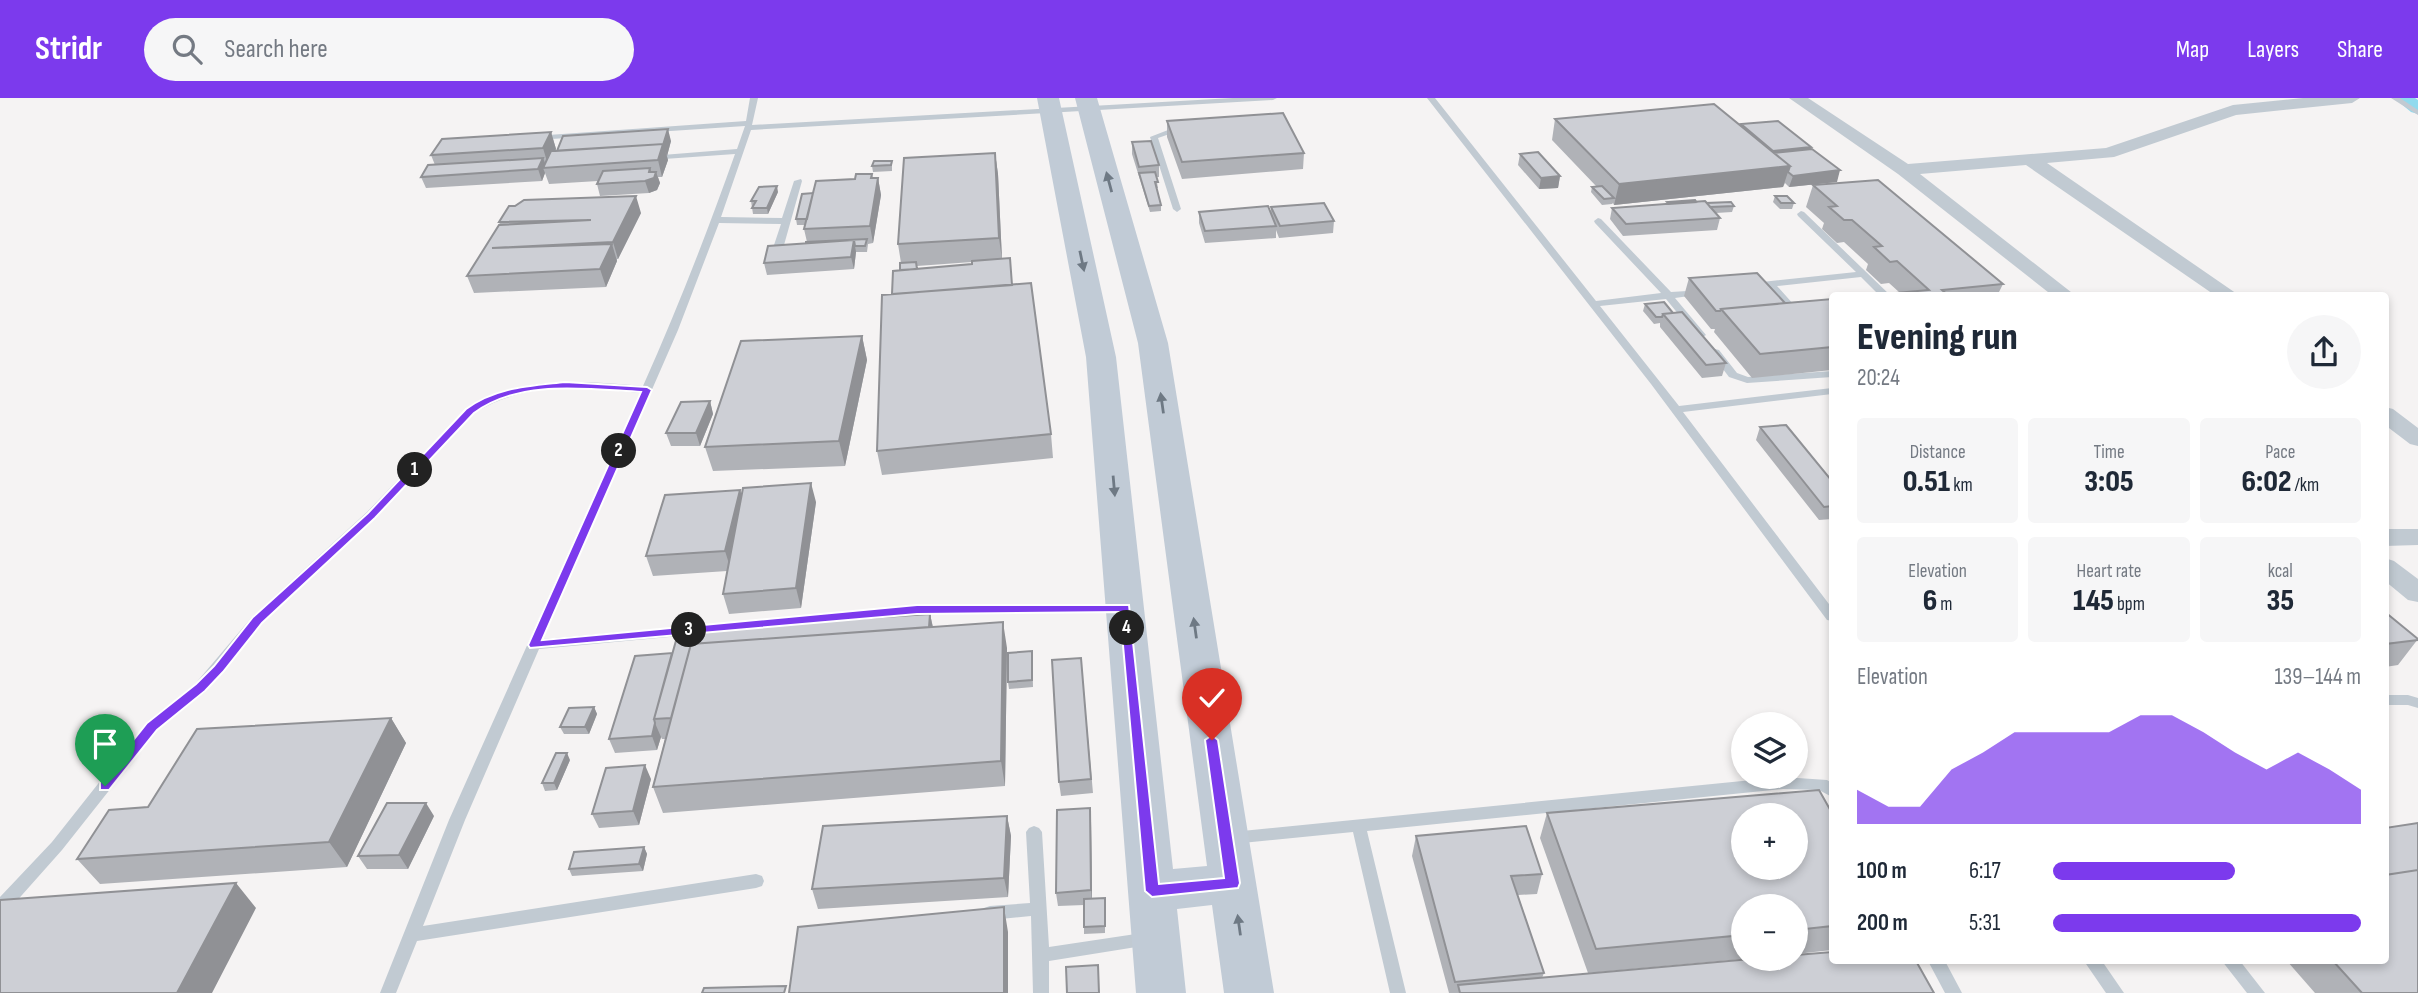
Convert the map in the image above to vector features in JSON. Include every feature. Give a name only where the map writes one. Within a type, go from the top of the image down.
[{"type":"street","points":[[1797,98],[1904,170],[2061,292]]},
{"type":"street","points":[[1904,170],[2108,153],[2181,130],[2232,110],[2352,98]]},
{"type":"street","points":[[1088,103],[1153,343],[1249,993]]},
{"type":"street","points":[[1050,105],[1101,357],[1161,993]]},
{"type":"street","points":[[2030,160],[2224,292]]},
{"type":"street","points":[[2389,417],[2418,439]]},
{"type":"street","points":[[2389,538],[2418,537]]},
{"type":"street","points":[[2389,570],[2418,593]]},
{"type":"street","points":[[1152,891],[1229,861]]},
{"type":"lane","points":[[388,993],[457,820],[647,390],[716,220],[749,126],[754,98]]},
{"type":"lane","points":[[528,139],[1050,105],[1256,103],[1273,98]]},
{"type":"lane","points":[[1432,98],[1676,410],[1829,613]]},
{"type":"lane","points":[[2395,98],[2418,113]]},
{"type":"lane","points":[[1177,209],[1154,137],[1187,126]]},
{"type":"lane","points":[[646,158],[740,151]]},
{"type":"lane","points":[[779,245],[798,181]]},
{"type":"lane","points":[[1801,214],[1882,292]]},
{"type":"lane","points":[[716,220],[786,221]]},
{"type":"lane","points":[[1598,221],[1668,295],[1733,375],[1757,381],[1829,373]]},
{"type":"lane","points":[[1744,287],[1864,274]]},
{"type":"lane","points":[[1770,285],[1805,321]]},
{"type":"lane","points":[[1593,303],[1706,291]]},
{"type":"lane","points":[[0,908],[57,846],[152,726],[200,688],[219,669],[257,620],[372,515],[470,411],[485,400],[533,387],[565,385],[647,390]]},
{"type":"lane","points":[[1676,410],[1829,391]]},
{"type":"lane","points":[[534,645],[917,610],[1125,608]]},
{"type":"lane","points":[[2389,699],[2418,703]]},
{"type":"lane","points":[[1229,861],[1359,827],[1783,783],[1822,784],[1829,789]]},
{"type":"lane","points":[[1359,827],[1398,993]]},
{"type":"lane","points":[[1034,832],[1041,993]]},
{"type":"lane","points":[[411,934],[756,881]]},
{"type":"lane","points":[[971,914],[1038,909]]},
{"type":"lane","points":[[1041,955],[1156,938]]},
{"type":"lane","points":[[1938,964],[1954,993]]},
{"type":"lane","points":[[2094,964],[2116,993]]},
{"type":"lane","points":[[2233,964],[2257,993]]},
{"type":"building","points":[[1714,104],[1790,166],[1619,184],[1555,119]]},
{"type":"building","points":[[1283,113],[1304,153],[1182,162],[1167,121]]},
{"type":"building","points":[[1778,121],[1811,147],[1773,151],[1741,124]]},
{"type":"building","points":[[668,129],[663,145],[557,151],[563,136]]},
{"type":"building","points":[[551,132],[543,148],[431,155],[442,139]]},
{"type":"building","points":[[1151,141],[1159,165],[1139,167],[1132,142]]},
{"type":"building","points":[[663,144],[658,160],[543,168],[551,151]]},
{"type":"building","points":[[1812,149],[1840,170],[1793,176],[1788,172],[1790,166],[1774,153]]},
{"type":"building","points":[[1538,152],[1560,176],[1541,178],[1520,154]]},
{"type":"building","points":[[995,153],[999,238],[898,244],[904,158]]},
{"type":"building","points":[[543,158],[538,169],[421,177],[428,165]]},
{"type":"building","points":[[874,161],[892,161],[891,165],[872,166]]},
{"type":"building","points":[[650,168],[649,172],[656,172],[654,178],[645,181],[597,184],[603,171]]},
{"type":"building","points":[[1155,172],[1161,205],[1149,206],[1139,173]]},
{"type":"building","points":[[856,174],[872,174],[871,178],[878,178],[870,226],[804,229],[816,181],[855,179]]},
{"type":"building","points":[[1878,180],[2003,284],[1942,290],[1944,292],[1907,292],[1929,290],[1897,261],[1890,262],[1874,247],[1882,246],[1852,220],[1844,220],[1829,207],[1837,206],[1813,185]]},
{"type":"building","points":[[777,186],[767,208],[752,208],[756,201],[751,201],[759,187]]},
{"type":"building","points":[[1602,186],[1614,198],[1604,199],[1592,187]]},
{"type":"building","points":[[813,193],[807,219],[796,219],[802,194]]},
{"type":"building","points":[[636,196],[613,242],[492,248],[612,244],[600,269],[467,276],[499,225],[591,220],[499,222],[509,206],[515,206],[524,200]]},
{"type":"building","points":[[1775,196],[1787,196],[1794,203],[1781,203]]},
{"type":"building","points":[[1695,200],[1696,202],[1667,202]]},
{"type":"building","points":[[1705,201],[1720,218],[1626,224],[1612,208]]},
{"type":"building","points":[[1731,202],[1734,206],[1710,207],[1707,203]]},
{"type":"building","points":[[1324,203],[1334,221],[1280,226],[1271,207]]},
{"type":"building","points":[[1268,206],[1276,226],[1205,231],[1199,212]]},
{"type":"building","points":[[867,239],[865,246],[855,246],[854,240],[806,243],[806,242]]},
{"type":"building","points":[[854,240],[851,257],[764,263],[768,246]]},
{"type":"building","points":[[1010,258],[1012,285],[892,294],[893,271]]},
{"type":"building","points":[[916,262],[917,269],[900,270],[900,263]]},
{"type":"building","points":[[1757,273],[1785,303],[1716,311],[1689,278]]},
{"type":"building","points":[[1031,283],[1051,434],[877,451],[882,295]]},
{"type":"building","points":[[1829,299],[1829,347],[1760,354],[1721,309]]},
{"type":"building","points":[[1664,302],[1673,313],[1663,314],[1662,317],[1656,317],[1645,304]]},
{"type":"building","points":[[1682,312],[1726,363],[1706,365],[1663,314]]},
{"type":"building","points":[[862,336],[839,441],[705,447],[741,341]]},
{"type":"building","points":[[710,401],[696,433],[666,433],[681,402]]},
{"type":"building","points":[[1786,425],[1829,477],[1829,506],[1824,507],[1760,427]]},
{"type":"building","points":[[811,483],[796,588],[723,594],[743,488]]},
{"type":"building","points":[[740,490],[725,551],[646,556],[665,495]]},
{"type":"building","points":[[930,614],[929,627],[691,644],[671,718],[654,719],[679,630]]},
{"type":"building","points":[[2389,615],[2418,639],[2389,644]]},
{"type":"building","points":[[797,622],[722,627],[723,626]]},
{"type":"building","points":[[1003,622],[1001,761],[653,787],[691,644]]},
{"type":"building","points":[[1032,651],[1032,680],[1008,682],[1008,653]]},
{"type":"building","points":[[672,653],[652,736],[609,739],[635,656]]},
{"type":"building","points":[[1081,658],[1091,779],[1059,782],[1052,660]]},
{"type":"building","points":[[594,707],[585,727],[560,727],[569,708]]},
{"type":"building","points":[[391,718],[329,842],[77,859],[109,810],[148,807],[197,729]]},
{"type":"building","points":[[556,753],[567,753],[554,783],[542,783]]},
{"type":"building","points":[[645,765],[633,811],[592,814],[606,768]]},
{"type":"building","points":[[1819,790],[1829,808],[1829,926],[1808,929],[1808,894],[1731,894],[1731,936],[1596,949],[1547,813]]},
{"type":"building","points":[[387,803],[426,803],[399,855],[358,856]]},
{"type":"building","points":[[1090,808],[1091,890],[1056,893],[1057,810]]},
{"type":"building","points":[[1007,816],[1004,878],[812,889],[823,826]]},
{"type":"building","points":[[2418,823],[2418,870],[2389,874],[2389,827]]},
{"type":"building","points":[[1526,826],[1542,874],[1511,876],[1544,973],[1455,982],[1416,836]]},
{"type":"building","points":[[644,847],[639,864],[569,869],[574,852]]},
{"type":"building","points":[[2418,870],[2418,993],[2362,993],[2336,964],[2389,964],[2389,874]]},
{"type":"building","points":[[236,883],[177,993],[0,993],[0,900]]},
{"type":"building","points":[[1105,898],[1105,926],[1084,927],[1084,899]]},
{"type":"building","points":[[1004,907],[1004,993],[789,993],[798,927]]},
{"type":"building","points":[[1829,952],[1829,964],[1918,964],[1934,993],[1460,993],[1458,985],[1731,961],[1731,971],[1808,971],[1808,954]]},
{"type":"building","points":[[1098,965],[1099,993],[1067,993],[1066,967]]},
{"type":"building","points":[[786,986],[784,993],[702,993],[704,988]]},
{"type":"waterway","points":[[2403,98],[2418,108]]},
{"type":"route","points":[[105,786],[152,726],[200,688],[219,669],[257,620],[372,515],[470,411],[485,400],[512,391],[565,385],[647,390],[534,645],[917,610],[1125,608],[1152,891],[1233,883],[1212,740]]}]
